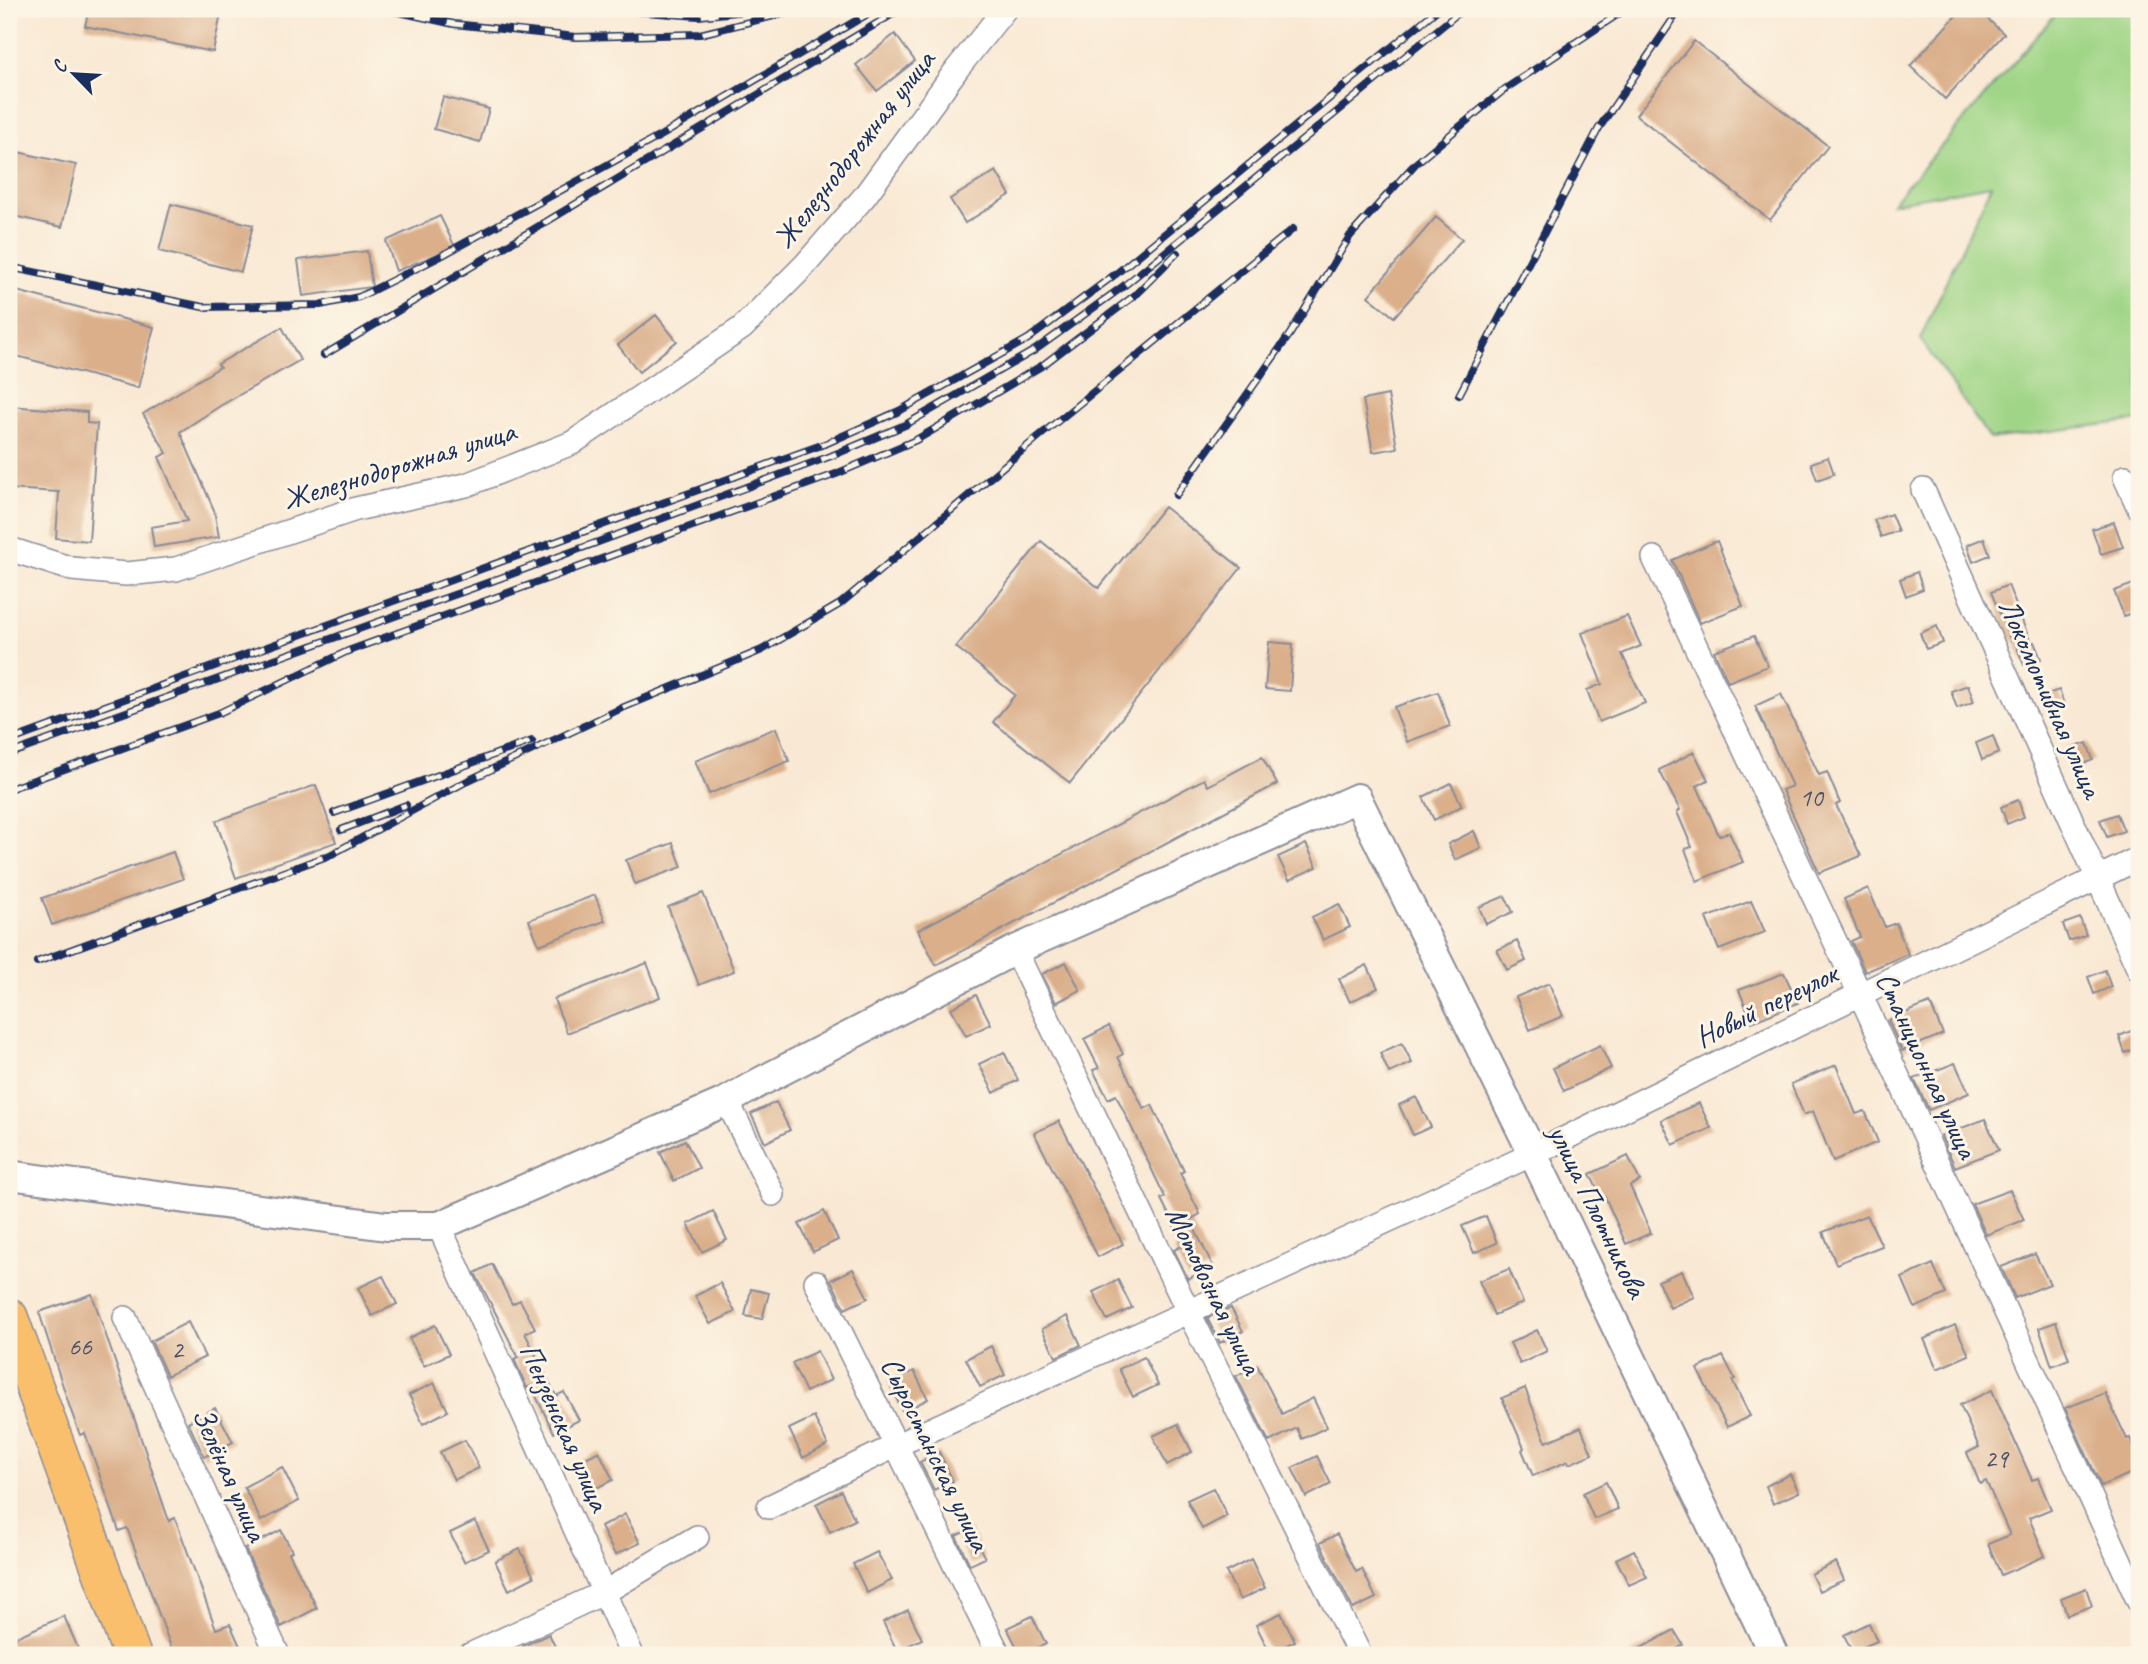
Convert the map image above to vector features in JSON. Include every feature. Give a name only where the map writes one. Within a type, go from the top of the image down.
[{"type":"main road","points":[[9,1317],[132,1655]]},
{"type":"street","name":"Железнодорожная улица","points":[[9,549],[72,569],[125,574],[176,569],[356,509],[466,485],[572,443],[741,328],[804,266],[864,197],[957,69],[1005,9]]},
{"type":"street","points":[[2125,477],[2139,508]]},
{"type":"street","name":"Локомотивная улица","points":[[1923,490],[2139,970]]},
{"type":"street","name":"Станционная улица","points":[[1654,558],[1860,994],[2139,1602]]},
{"type":"street","name":"улица Плотникова","points":[[1015,950],[1357,798],[1533,1154],[1774,1655]]},
{"type":"street","name":"Новый переулок","points":[[769,1507],[1188,1311],[1533,1154],[2139,858]]},
{"type":"street","points":[[9,1175],[386,1226],[439,1226],[727,1101],[1015,950]]},
{"type":"street","name":"Мотовозная улица","points":[[1015,950],[1188,1311],[1360,1655]]},
{"type":"street","points":[[727,1101],[773,1194]]},
{"type":"street","name":"Пензенская улица","points":[[439,1226],[632,1655]]},
{"type":"street","name":"Сыростанская улица","points":[[816,1282],[999,1655]]},
{"type":"street","name":"Зелёная улица","points":[[125,1318],[278,1655]]},
{"type":"street","points":[[470,1655],[604,1591],[697,1537]]},
{"type":"green space","points":[[2060,9],[2139,9],[2139,420],[1990,439],[1920,339],[1991,185],[1892,203]]},
{"type":"building","points":[[89,9],[222,9],[213,52],[85,26]]},
{"type":"building","points":[[1962,9],[1977,9],[2004,34],[1945,99],[1910,66]]},
{"type":"building","points":[[895,34],[915,61],[877,91],[856,65]]},
{"type":"building","points":[[1694,41],[1828,146],[1770,220],[1636,115]]},
{"type":"building","points":[[443,97],[489,109],[480,142],[434,129]]},
{"type":"building","points":[[9,150],[76,165],[62,227],[9,215]]},
{"type":"building","points":[[996,171],[1010,195],[965,223],[950,199]]},
{"type":"building","points":[[171,204],[253,225],[241,272],[159,251]]},
{"type":"building","points":[[440,216],[455,247],[396,271],[386,241]]},
{"type":"building","points":[[1436,217],[1462,239],[1394,317],[1368,296]]},
{"type":"building","points":[[367,251],[372,287],[303,296],[298,260]]},
{"type":"building","points":[[9,289],[154,327],[138,388],[9,354]]},
{"type":"building","points":[[656,315],[677,341],[639,372],[618,345]]},
{"type":"building","points":[[282,327],[300,360],[180,432],[214,510],[219,537],[154,547],[151,527],[187,521],[159,457],[167,453],[143,414],[220,367],[218,364]]},
{"type":"building","points":[[1388,395],[1397,448],[1373,452],[1363,400]]},
{"type":"building","points":[[9,406],[87,412],[87,423],[97,424],[89,541],[56,538],[59,492],[9,489]]},
{"type":"building","points":[[1828,457],[1834,474],[1817,480],[1811,463]]},
{"type":"building","points":[[1164,507],[1241,568],[1070,783],[993,722],[1015,695],[956,647],[1041,541],[1099,588]]},
{"type":"building","points":[[1891,514],[1898,531],[1881,537],[1874,520]]},
{"type":"building","points":[[2114,522],[2123,547],[2101,554],[2092,529]]},
{"type":"building","points":[[1984,538],[1990,555],[1973,562],[1967,545]]},
{"type":"building","points":[[1717,541],[1743,606],[1700,623],[1672,560]]},
{"type":"building","points":[[1917,572],[1923,589],[1906,596],[1900,579]]},
{"type":"building","points":[[2136,583],[2139,610],[2124,616],[2114,591]]},
{"type":"building","points":[[2008,585],[2031,643],[2034,642],[2041,659],[2024,665],[1991,592]]},
{"type":"building","points":[[1627,616],[1641,646],[1622,654],[1645,703],[1599,722],[1587,690],[1602,684],[1582,633]]},
{"type":"building","points":[[1937,626],[1943,643],[1926,649],[1920,633]]},
{"type":"building","points":[[1754,636],[1768,666],[1728,682],[1714,651]]},
{"type":"building","points":[[1269,642],[1293,644],[1290,691],[1265,689]]},
{"type":"building","points":[[1968,685],[1974,702],[1957,708],[1951,691]]},
{"type":"building","points":[[2059,690],[2065,707],[2048,713],[2042,696]]},
{"type":"building","points":[[1438,692],[1450,726],[1407,742],[1394,707]]},
{"type":"building","points":[[1781,694],[1819,775],[1827,772],[1840,803],[1836,805],[1861,856],[1819,873],[1782,790],[1792,786],[1755,706]]},
{"type":"building","points":[[776,728],[789,761],[709,794],[695,761]]},
{"type":"building","points":[[1993,736],[1999,753],[1982,760],[1976,743]]},
{"type":"building","points":[[2087,743],[2093,760],[2076,767],[2069,749]]},
{"type":"building","points":[[1694,752],[1708,780],[1697,786],[1719,836],[1729,832],[1743,862],[1697,881],[1685,849],[1692,847],[1677,812],[1680,810],[1659,770]]},
{"type":"building","points":[[1262,757],[1277,784],[936,965],[918,930],[1204,779],[1208,786]]},
{"type":"building","points":[[1451,783],[1462,806],[1434,820],[1423,797]]},
{"type":"building","points":[[316,785],[336,842],[236,878],[216,821]]},
{"type":"building","points":[[2018,800],[2024,817],[2007,824],[2001,807]]},
{"type":"building","points":[[2117,814],[2124,831],[2107,837],[2100,820]]},
{"type":"building","points":[[1474,831],[1481,848],[1455,860],[1448,844]]},
{"type":"building","points":[[673,843],[682,867],[635,884],[626,860]]},
{"type":"building","points":[[1306,844],[1317,867],[1289,880],[1278,857]]},
{"type":"building","points":[[173,852],[183,879],[52,925],[42,898]]},
{"type":"building","points":[[1868,888],[1885,927],[1896,923],[1908,954],[1865,972],[1851,941],[1860,937],[1844,899]]},
{"type":"building","points":[[703,893],[734,971],[699,985],[668,907]]},
{"type":"building","points":[[595,895],[605,921],[539,945],[529,920]]},
{"type":"building","points":[[1505,896],[1513,912],[1486,924],[1479,907]]},
{"type":"building","points":[[1751,901],[1765,932],[1719,950],[1706,918]]},
{"type":"building","points":[[1339,904],[1350,927],[1323,940],[1312,917]]},
{"type":"building","points":[[2080,918],[2086,935],[2069,941],[2063,924]]},
{"type":"building","points":[[1517,941],[1526,961],[1507,970],[1497,950]]},
{"type":"building","points":[[1066,962],[1080,990],[1056,1003],[1042,974]]},
{"type":"building","points":[[647,963],[660,997],[567,1033],[554,999]]},
{"type":"building","points":[[1367,965],[1378,988],[1350,1002],[1339,979]]},
{"type":"building","points":[[2105,970],[2111,987],[2094,994],[2088,977]]},
{"type":"building","points":[[1784,973],[1798,1003],[1752,1022],[1739,990]]},
{"type":"building","points":[[1549,983],[1563,1016],[1530,1030],[1516,997]]},
{"type":"building","points":[[976,995],[991,1024],[966,1036],[951,1008]]},
{"type":"building","points":[[1930,1003],[1943,1034],[1902,1051],[1888,1020]]},
{"type":"building","points":[[1109,1026],[1123,1054],[1118,1057],[1144,1109],[1152,1105],[1184,1171],[1180,1173],[1200,1214],[1190,1220],[1213,1266],[1188,1279],[1174,1250],[1184,1245],[1161,1199],[1165,1197],[1116,1095],[1108,1099],[1093,1070],[1099,1068],[1084,1039]]},
{"type":"building","points":[[2136,1029],[2139,1047],[2125,1053],[2119,1036]]},
{"type":"building","points":[[1402,1043],[1412,1063],[1389,1073],[1380,1053]]},
{"type":"building","points":[[1600,1045],[1611,1068],[1564,1091],[1553,1068]]},
{"type":"building","points":[[1004,1052],[1018,1080],[994,1093],[979,1064]]},
{"type":"building","points":[[1955,1063],[1969,1093],[1929,1110],[1914,1079]]},
{"type":"building","points":[[1836,1065],[1856,1114],[1865,1111],[1878,1142],[1833,1161],[1813,1111],[1804,1115],[1791,1084]]},
{"type":"building","points":[[1416,1097],[1431,1127],[1413,1135],[1399,1105]]},
{"type":"building","points":[[776,1102],[790,1130],[765,1143],[751,1114]]},
{"type":"building","points":[[1699,1103],[1711,1128],[1673,1145],[1661,1120]]},
{"type":"building","points":[[1985,1119],[1999,1150],[1955,1167],[1941,1136]]},
{"type":"building","points":[[1059,1121],[1123,1244],[1098,1257],[1034,1133]]},
{"type":"building","points":[[685,1140],[699,1168],[674,1181],[660,1152]]},
{"type":"building","points":[[1628,1156],[1640,1181],[1630,1186],[1651,1233],[1626,1244],[1605,1197],[1602,1199],[1590,1174]]},
{"type":"building","points":[[2010,1190],[2024,1220],[1986,1235],[1972,1204]]},
{"type":"building","points":[[713,1211],[727,1240],[702,1252],[688,1224]]},
{"type":"building","points":[[824,1211],[838,1240],[813,1252],[799,1224]]},
{"type":"building","points":[[1867,1215],[1882,1246],[1836,1264],[1823,1232]]},
{"type":"building","points":[[1486,1216],[1497,1243],[1474,1253],[1462,1226]]},
{"type":"building","points":[[2035,1254],[2050,1284],[2015,1298],[2001,1267]]},
{"type":"building","points":[[492,1264],[512,1304],[520,1300],[535,1328],[525,1333],[556,1396],[564,1392],[579,1420],[554,1433],[531,1386],[527,1388],[514,1359],[518,1357],[475,1273]]},
{"type":"building","points":[[1933,1264],[1946,1294],[1915,1308],[1902,1278]]},
{"type":"building","points":[[853,1269],[868,1298],[845,1309],[831,1280]]},
{"type":"building","points":[[1509,1269],[1523,1303],[1494,1315],[1479,1281]]},
{"type":"building","points":[[1682,1271],[1694,1297],[1670,1308],[1658,1281]]},
{"type":"building","points":[[383,1276],[397,1304],[372,1316],[358,1288]]},
{"type":"building","points":[[1118,1280],[1132,1308],[1107,1320],[1093,1292]]},
{"type":"building","points":[[720,1283],[735,1312],[710,1324],[695,1296]]},
{"type":"building","points":[[751,1289],[769,1293],[762,1319],[745,1316]]},
{"type":"building","points":[[92,1294],[169,1521],[175,1518],[216,1629],[230,1624],[244,1655],[174,1655],[127,1528],[119,1531],[85,1433],[80,1435],[70,1408],[39,1312]]},
{"type":"building","points":[[1231,1308],[1243,1331],[1220,1343],[1207,1318]]},
{"type":"building","points":[[1067,1316],[1081,1345],[1056,1357],[1042,1329]]},
{"type":"building","points":[[188,1322],[205,1357],[167,1376],[151,1341]]},
{"type":"building","points":[[2056,1322],[2069,1359],[2052,1366],[2039,1328]]},
{"type":"building","points":[[435,1325],[449,1354],[424,1366],[409,1338]]},
{"type":"building","points":[[1955,1325],[1969,1355],[1937,1369],[1924,1339]]},
{"type":"building","points":[[1537,1330],[1547,1351],[1520,1364],[1510,1343]]},
{"type":"building","points":[[991,1346],[1005,1375],[980,1387],[966,1359]]},
{"type":"building","points":[[817,1351],[831,1380],[806,1392],[792,1363]]},
{"type":"building","points":[[1723,1356],[1750,1416],[1727,1427],[1697,1369]]},
{"type":"building","points":[[1144,1357],[1158,1385],[1133,1397],[1119,1369]]},
{"type":"building","points":[[1257,1365],[1282,1414],[1313,1398],[1327,1427],[1302,1439],[1297,1428],[1269,1442],[1236,1376]]},
{"type":"building","points":[[914,1371],[928,1399],[903,1412],[889,1383]]},
{"type":"building","points":[[434,1383],[448,1411],[423,1424],[409,1395]]},
{"type":"building","points":[[1525,1388],[1546,1442],[1581,1427],[1592,1454],[1533,1476],[1502,1398]]},
{"type":"building","points":[[1992,1390],[2032,1480],[2038,1478],[2051,1509],[2029,1518],[2045,1556],[2001,1575],[1988,1544],[2010,1535],[1986,1481],[1980,1484],[1967,1453],[1979,1447],[1960,1405]]},
{"type":"building","points":[[2105,1393],[2139,1458],[2139,1470],[2101,1486],[2065,1408]]},
{"type":"building","points":[[215,1408],[233,1442],[204,1457],[188,1422]]},
{"type":"building","points":[[814,1417],[828,1445],[803,1458],[789,1429]]},
{"type":"building","points":[[1178,1424],[1192,1452],[1167,1465],[1153,1436]]},
{"type":"building","points":[[465,1440],[479,1468],[454,1480],[440,1452]]},
{"type":"building","points":[[599,1451],[613,1480],[588,1492],[574,1464]]},
{"type":"building","points":[[939,1452],[953,1481],[934,1490],[920,1462]]},
{"type":"building","points":[[1317,1456],[1331,1484],[1306,1497],[1292,1468]]},
{"type":"building","points":[[282,1467],[299,1501],[261,1521],[244,1487]]},
{"type":"building","points":[[1790,1474],[1799,1492],[1773,1504],[1766,1486]]},
{"type":"building","points":[[1606,1482],[1618,1509],[1594,1519],[1583,1493]]},
{"type":"building","points":[[1213,1488],[1227,1516],[1202,1529],[1187,1500]]},
{"type":"building","points":[[841,1491],[855,1520],[830,1532],[816,1504]]},
{"type":"building","points":[[625,1514],[640,1543],[615,1555],[601,1527]]},
{"type":"building","points":[[475,1521],[489,1550],[464,1562],[450,1533]]},
{"type":"building","points":[[970,1529],[985,1558],[970,1565],[956,1536]]},
{"type":"building","points":[[281,1530],[292,1551],[289,1553],[317,1608],[281,1627],[245,1549]]},
{"type":"building","points":[[1337,1534],[1356,1572],[1362,1569],[1376,1598],[1353,1609],[1320,1543]]},
{"type":"building","points":[[520,1549],[534,1577],[509,1590],[495,1561]]},
{"type":"building","points":[[1634,1550],[1647,1577],[1629,1585],[1616,1559]]},
{"type":"building","points":[[877,1552],[892,1580],[867,1593],[853,1564]]},
{"type":"building","points":[[1251,1559],[1265,1588],[1240,1600],[1226,1572]]},
{"type":"building","points":[[1836,1562],[1844,1580],[1819,1591],[1811,1574]]},
{"type":"building","points":[[2086,1588],[2092,1606],[2067,1615],[2061,1598]]},
{"type":"building","points":[[908,1610],[922,1639],[897,1651],[883,1622]]},
{"type":"building","points":[[1281,1613],[1295,1641],[1270,1653],[1256,1625]]},
{"type":"building","points":[[64,1616],[81,1655],[9,1655],[9,1640]]},
{"type":"building","points":[[1032,1616],[1046,1644],[1021,1655],[1007,1628]]},
{"type":"building","points":[[1869,1623],[1877,1641],[1852,1652],[1844,1635]]},
{"type":"building","points":[[1674,1630],[1683,1645],[1665,1655],[1628,1655]]},
{"type":"building","points":[[549,1634],[559,1655],[528,1655],[523,1646]]},
{"type":"railway","points":[[385,9],[454,24],[576,37],[700,34],[802,9]]},
{"type":"railway","points":[[606,9],[698,16],[765,9]]},
{"type":"railway","points":[[9,267],[203,307],[320,305],[359,297],[439,257],[662,135],[876,9]]},
{"type":"railway","points":[[324,355],[901,9]]},
{"type":"railway","points":[[9,741],[827,443],[899,411],[1028,339],[1117,273],[1438,9]]},
{"type":"railway","points":[[9,754],[476,587],[831,456],[905,425],[1035,350],[1125,285],[1463,9]]},
{"type":"railway","points":[[1176,495],[1290,334],[1350,236],[1415,164],[1505,89],[1626,9]]},
{"type":"railway","points":[[1459,395],[1599,128],[1680,9]]},
{"type":"railway","points":[[37,962],[330,855],[469,780],[622,708],[762,650],[840,604],[1037,438],[1293,229]]},
{"type":"railway","points":[[9,789],[219,713],[348,651],[836,474],[916,440],[1043,365],[1134,296],[1177,253]]},
{"type":"railway","points":[[334,813],[532,741]]},
{"type":"railway","points":[[341,830],[406,805]]}]
